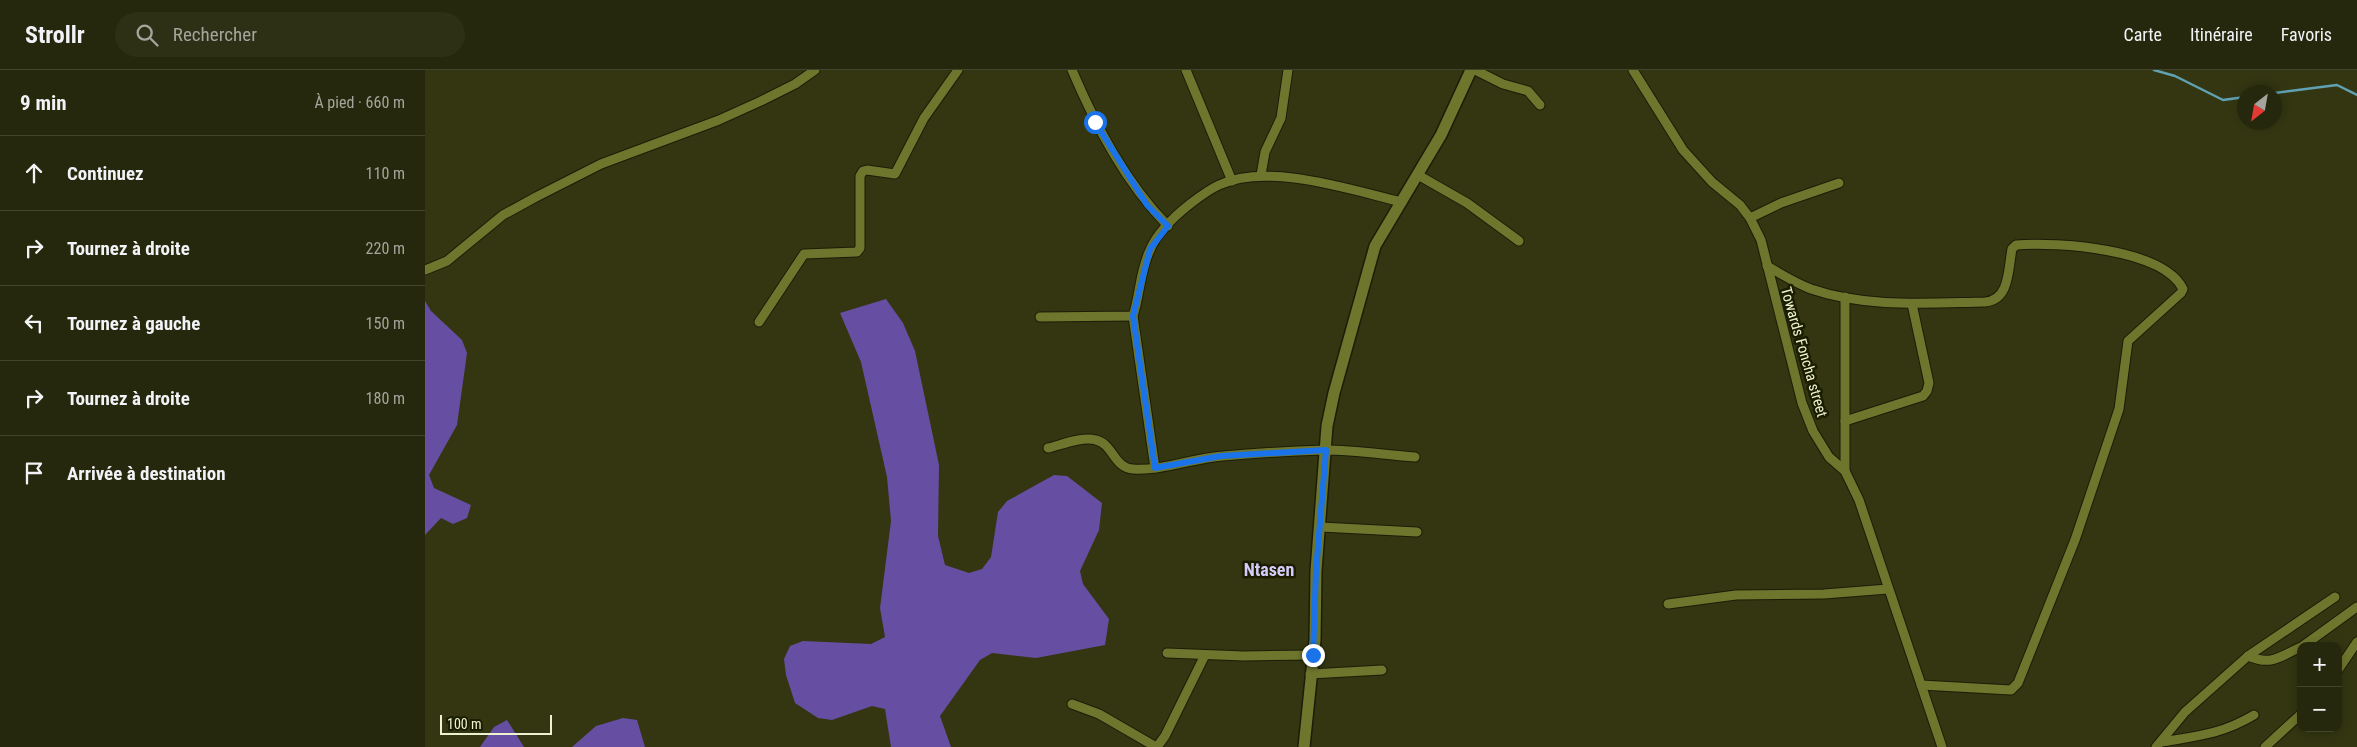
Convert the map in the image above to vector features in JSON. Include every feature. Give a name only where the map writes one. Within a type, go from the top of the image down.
[{"type":"street","points":[[425,270],[447,261],[503,215],[536,197],[601,164],[719,120],[761,101],[795,84],[815,70]]},
{"type":"street","points":[[759,322],[803,254],[857,252],[860,248],[860,176],[863,171],[867,170],[895,174],[923,118],[958,70]]},
{"type":"street","points":[[1072,70],[1095,122],[1147,205],[1168,226]]},
{"type":"street","points":[[1186,70],[1232,181]]},
{"type":"street","points":[[1261,175],[1265,152],[1281,118],[1288,70]]},
{"type":"street","points":[[1304,747],[1313,655],[1316,571],[1321,527],[1327,426],[1334,393],[1372,256],[1381,234],[1418,175],[1452,114],[1471,70]]},
{"type":"street","points":[[1475,70],[1503,84],[1528,92],[1540,105]]},
{"type":"street","name":"Towards Foncha street","points":[[1633,70],[1683,150],[1712,182],[1740,205],[1750,218],[1761,240],[1802,402],[1813,432],[1829,457],[1845,470],[1859,500],[1887,589],[1942,747]]},
{"type":"street","points":[[1155,468],[1133,316],[1150,249],[1181,211],[1208,191],[1232,181],[1261,175],[1333,186],[1402,202]]},
{"type":"street","points":[[1418,175],[1467,203],[1519,241]]},
{"type":"street","points":[[1750,218],[1781,203],[1839,183]]},
{"type":"street","points":[[1767,266],[1809,288],[1845,297],[1912,304],[1995,301],[2001,296],[2005,288],[2012,249],[2016,245],[2081,247],[2124,252],[2166,272],[2183,289],[2181,293],[2128,341],[2119,409],[2075,540],[2018,683],[2011,690],[1921,685]]},
{"type":"street","points":[[1845,297],[1845,470]]},
{"type":"street","points":[[1845,421],[1923,396],[1927,391],[1929,383],[1912,304]]},
{"type":"street","points":[[1040,317],[1133,316]]},
{"type":"street","points":[[1048,448],[1090,439],[1097,440],[1104,443],[1125,468],[1155,468],[1221,456],[1326,450],[1415,457]]},
{"type":"street","points":[[1321,527],[1417,532]]},
{"type":"street","points":[[1667,604],[1736,595],[1825,594],[1887,589]]},
{"type":"street","points":[[2159,745],[2185,712],[2248,656],[2335,597]]},
{"type":"street","points":[[2308,642],[2357,607]]},
{"type":"street","points":[[2342,664],[2357,642]]},
{"type":"street","points":[[2248,656],[2263,662],[2272,660],[2297,648]]},
{"type":"street","points":[[1167,653],[1313,655]]},
{"type":"street","points":[[1072,704],[1099,714],[1156,747],[1165,736],[1205,655]]},
{"type":"street","points":[[1310,674],[1382,670]]},
{"type":"street","points":[[2159,745],[2219,732],[2235,726],[2254,715]]},
{"type":"street","points":[[2265,747],[2297,718]]},
{"type":"shaded area","points":[[886,299],[903,323],[915,351],[939,465],[938,536],[945,565],[969,573],[982,569],[991,557],[998,512],[1007,501],[1054,475],[1067,476],[1102,503],[1099,530],[1080,571],[1083,584],[1109,619],[1105,645],[1036,658],[992,653],[980,660],[940,716],[951,747],[891,747],[885,709],[872,706],[832,720],[818,718],[795,703],[786,675],[784,659],[790,646],[803,641],[871,644],[885,637],[880,608],[891,521],[887,477],[861,362],[840,313]]},
{"type":"shaded area","points":[[425,301],[431,311],[462,340],[467,353],[457,425],[429,475],[434,488],[471,505],[467,518],[453,524],[441,518],[425,535]]},
{"type":"shaded area","points":[[623,718],[637,720],[645,747],[572,747],[596,726]]},
{"type":"shaded area","points":[[507,720],[524,747],[480,747],[494,727]]},
{"type":"waterway","points":[[2154,70],[2175,76],[2223,100],[2237,98]]},
{"type":"waterway","points":[[2282,92],[2337,85],[2357,95]]},
{"type":"district","name":"Ntasen","points":[[1269,569]]},
{"type":"route","points":[[1095,122],[1147,205],[1168,226],[1150,249],[1133,316],[1155,468],[1221,456],[1326,450],[1316,571],[1313,655]]}]
